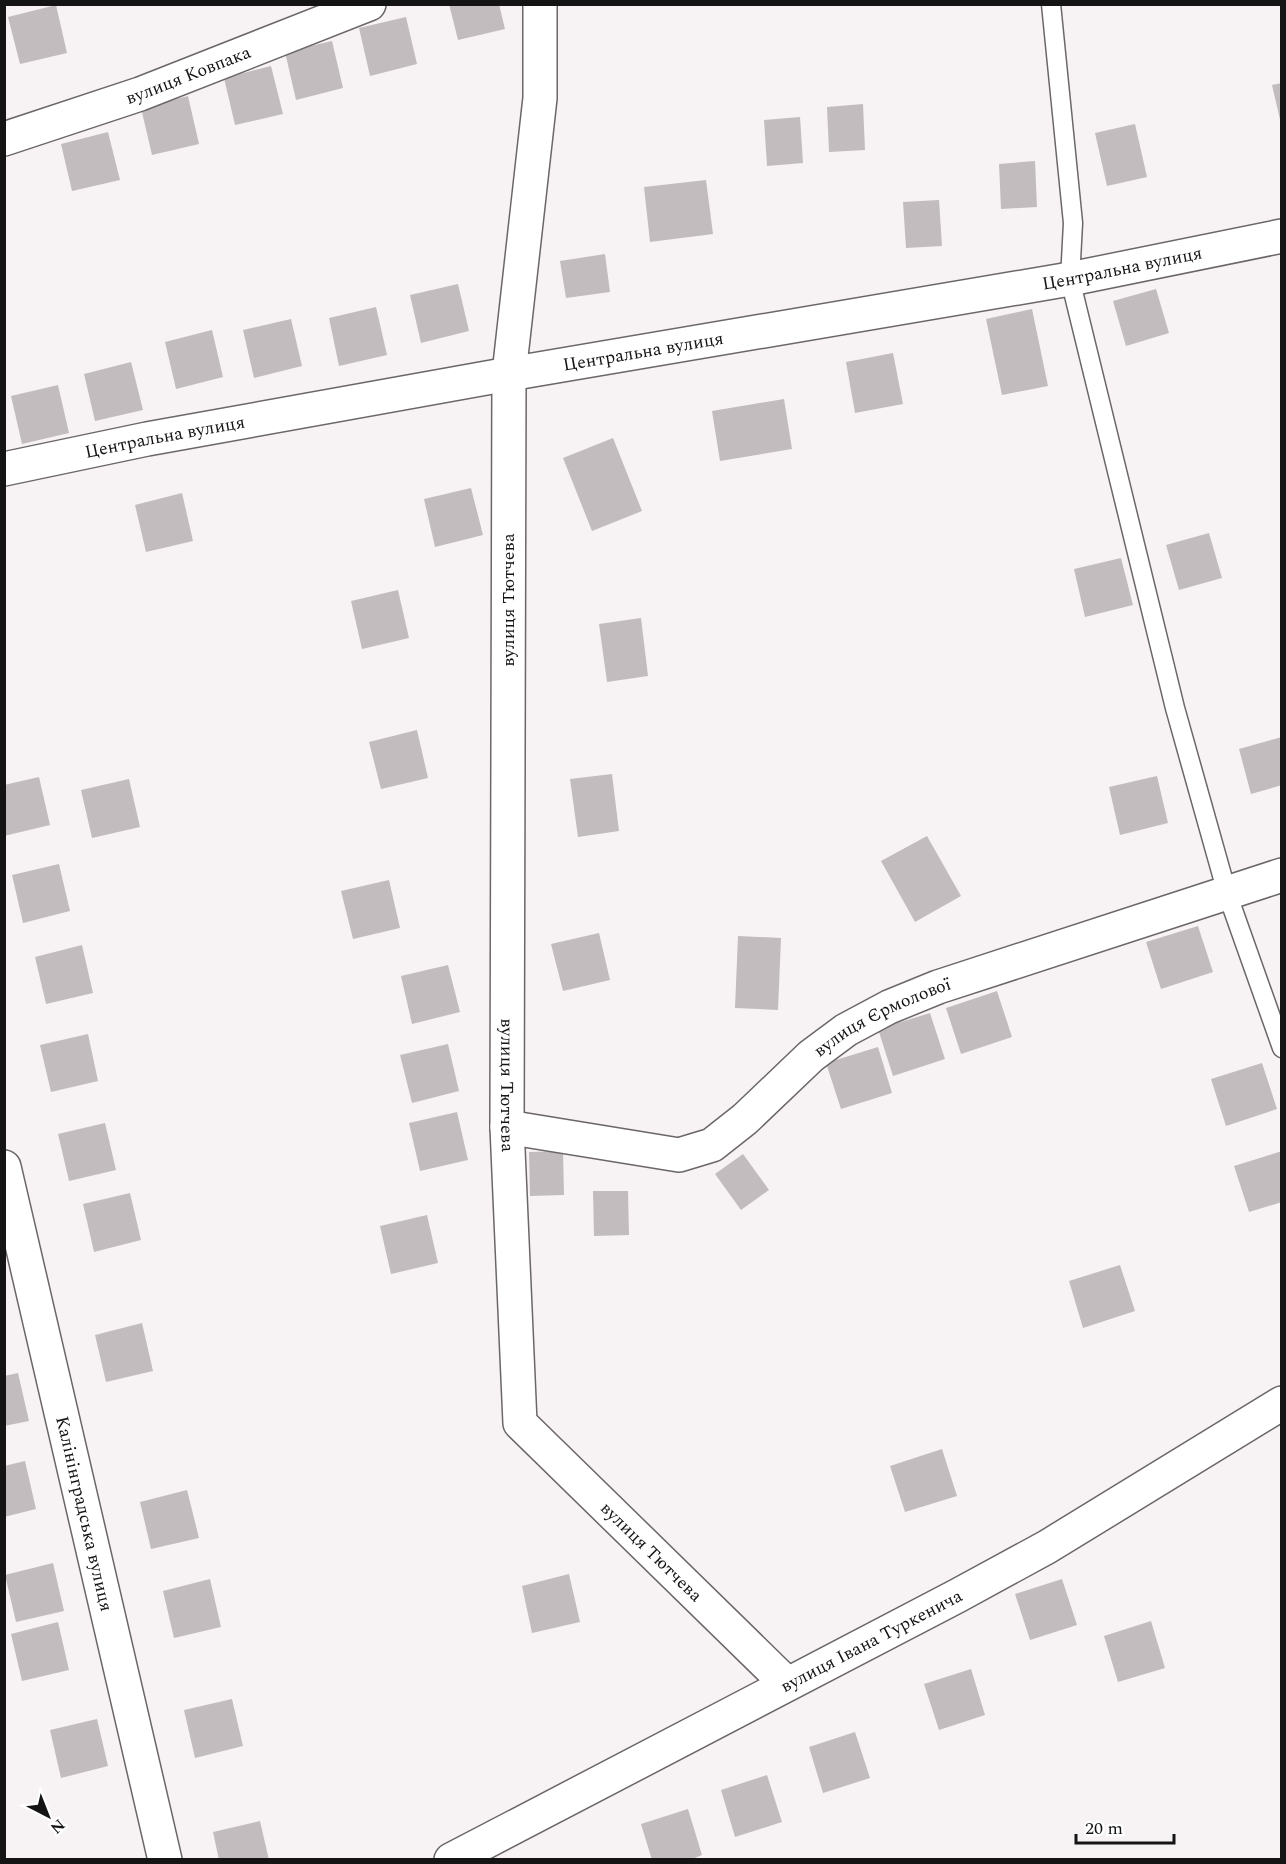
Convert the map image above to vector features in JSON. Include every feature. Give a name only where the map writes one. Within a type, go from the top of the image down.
[{"type":"street","name":"вулиця Ковпака","points":[[4,139],[140,94],[369,4]]},
{"type":"street","name":"вулиця Тютчева","points":[[540,4],[540,98],[508,374],[507,1127],[520,1423],[787,1684]]},
{"type":"street","name":"Центральна вулиця","points":[[4,469],[147,440],[508,374],[1070,279],[1281,236]]},
{"type":"street","name":"вулиця Єрмолової","points":[[507,1127],[679,1155],[712,1145],[745,1119],[811,1056],[846,1030],[890,1007],[938,987],[1281,875]]},
{"type":"street","name":"Калінінградська вулиця","points":[[4,1167],[165,1860]]},
{"type":"street","name":"вулиця Івана Туркенича","points":[[451,1860],[1047,1547],[1281,1402]]},
{"type":"lane","points":[[1051,4],[1073,223],[1070,279],[1175,708],[1227,893],[1281,1048]]},
{"type":"building","points":[[449,4],[499,4],[505,29],[458,40]]},
{"type":"building","points":[[56,5],[67,53],[20,64],[8,17]]},
{"type":"building","points":[[406,17],[417,64],[370,76],[359,28]]},
{"type":"building","points":[[332,41],[343,88],[296,100],[285,52]]},
{"type":"building","points":[[271,66],[283,114],[235,125],[224,78]]},
{"type":"building","points":[[1282,83],[1282,124],[1281,124],[1272,85]]},
{"type":"building","points":[[188,96],[199,144],[152,155],[141,108]]},
{"type":"building","points":[[863,104],[865,150],[829,152],[827,107]]},
{"type":"building","points":[[800,117],[803,163],[767,166],[764,120]]},
{"type":"building","points":[[1135,124],[1147,177],[1107,186],[1095,133]]},
{"type":"building","points":[[108,132],[120,180],[72,191],[61,144]]},
{"type":"building","points":[[1035,161],[1037,207],[1001,209],[999,164]]},
{"type":"building","points":[[706,180],[713,234],[650,242],[644,187]]},
{"type":"building","points":[[939,200],[942,246],[906,248],[903,202]]},
{"type":"building","points":[[605,254],[610,292],[566,298],[560,261]]},
{"type":"building","points":[[458,284],[469,331],[421,343],[410,295]]},
{"type":"building","points":[[1156,289],[1169,333],[1126,346],[1113,301]]},
{"type":"building","points":[[376,307],[387,355],[339,366],[329,318]]},
{"type":"building","points":[[1032,309],[1048,386],[1002,395],[986,319]]},
{"type":"building","points":[[291,319],[302,366],[254,378],[243,330]]},
{"type":"building","points":[[212,330],[223,377],[176,389],[165,342]]},
{"type":"building","points":[[893,353],[903,404],[855,413],[846,362]]},
{"type":"building","points":[[131,362],[143,410],[95,421],[84,374]]},
{"type":"building","points":[[58,385],[69,433],[22,444],[11,396]]},
{"type":"building","points":[[784,399],[792,449],[720,461],[712,411]]},
{"type":"building","points":[[613,438],[642,511],[592,531],[563,458]]},
{"type":"building","points":[[471,488],[483,535],[435,547],[424,499]]},
{"type":"building","points":[[182,493],[193,541],[146,552],[135,505]]},
{"type":"building","points":[[1209,533],[1222,578],[1179,590],[1166,545]]},
{"type":"building","points":[[1121,558],[1133,605],[1085,617],[1074,569]]},
{"type":"building","points":[[398,590],[409,638],[362,649],[351,601]]},
{"type":"building","points":[[641,618],[648,676],[607,682],[599,624]]},
{"type":"building","points":[[417,730],[428,778],[381,789],[369,742]]},
{"type":"building","points":[[1282,737],[1282,785],[1251,794],[1239,749]]},
{"type":"building","points":[[612,774],[619,831],[578,837],[570,779]]},
{"type":"building","points":[[1157,776],[1168,823],[1120,835],[1109,787]]},
{"type":"building","points":[[39,777],[50,825],[4,836],[4,785]]},
{"type":"building","points":[[129,779],[140,827],[92,838],[81,790]]},
{"type":"building","points":[[927,836],[961,896],[915,922],[881,861]]},
{"type":"building","points":[[59,864],[70,911],[23,923],[12,875]]},
{"type":"building","points":[[389,880],[400,928],[353,939],[341,891]]},
{"type":"building","points":[[1198,926],[1213,972],[1161,989],[1146,942]]},
{"type":"building","points":[[599,933],[610,980],[563,991],[551,944]]},
{"type":"building","points":[[738,936],[781,938],[778,1010],[735,1008]]},
{"type":"building","points":[[82,945],[93,993],[46,1004],[35,957]]},
{"type":"building","points":[[448,965],[460,1012],[412,1024],[401,976]]},
{"type":"building","points":[[997,991],[1012,1037],[961,1054],[946,1008]]},
{"type":"building","points":[[930,1013],[945,1059],[893,1076],[878,1029]]},
{"type":"building","points":[[88,1034],[98,1081],[51,1092],[40,1045]]},
{"type":"building","points":[[448,1044],[459,1091],[412,1103],[400,1055]]},
{"type":"building","points":[[878,1047],[892,1093],[841,1109],[826,1063]]},
{"type":"building","points":[[1262,1063],[1277,1109],[1226,1126],[1211,1079]]},
{"type":"building","points":[[457,1112],[468,1160],[420,1171],[409,1123]]},
{"type":"building","points":[[105,1123],[116,1170],[69,1181],[58,1134]]},
{"type":"building","points":[[563,1151],[564,1195],[530,1196],[529,1152]]},
{"type":"building","points":[[1282,1151],[1282,1202],[1249,1212],[1234,1166]]},
{"type":"building","points":[[743,1154],[769,1190],[741,1210],[715,1174]]},
{"type":"building","points":[[593,1191],[628,1191],[629,1235],[594,1236]]},
{"type":"building","points":[[130,1193],[141,1240],[94,1252],[83,1204]]},
{"type":"building","points":[[427,1215],[438,1263],[391,1274],[380,1226]]},
{"type":"building","points":[[1120,1265],[1135,1311],[1083,1328],[1069,1281]]},
{"type":"building","points":[[142,1323],[153,1371],[106,1382],[95,1335]]},
{"type":"building","points":[[18,1373],[29,1421],[4,1426],[4,1376]]},
{"type":"building","points":[[942,1449],[957,1496],[905,1512],[890,1466]]},
{"type":"building","points":[[25,1461],[36,1509],[4,1517],[4,1466]]},
{"type":"building","points":[[187,1490],[199,1538],[151,1549],[140,1502]]},
{"type":"building","points":[[53,1563],[64,1611],[16,1622],[5,1575]]},
{"type":"building","points":[[569,1574],[580,1622],[532,1633],[522,1586]]},
{"type":"building","points":[[210,1579],[221,1627],[174,1638],[163,1591]]},
{"type":"building","points":[[1062,1579],[1077,1625],[1030,1640],[1015,1594]]},
{"type":"building","points":[[1151,1621],[1165,1668],[1118,1682],[1104,1636]]},
{"type":"building","points":[[58,1622],[69,1670],[22,1681],[11,1634]]},
{"type":"building","points":[[971,1669],[985,1715],[939,1730],[924,1684]]},
{"type":"building","points":[[232,1699],[243,1746],[195,1758],[184,1710]]},
{"type":"building","points":[[97,1719],[108,1766],[61,1778],[50,1730]]},
{"type":"building","points":[[855,1732],[870,1778],[823,1793],[809,1747]]},
{"type":"building","points":[[767,1775],[782,1822],[735,1837],[721,1790]]},
{"type":"building","points":[[688,1809],[702,1855],[690,1860],[652,1860],[641,1824]]},
{"type":"building","points":[[260,1821],[269,1860],[219,1860],[213,1832]]}]
